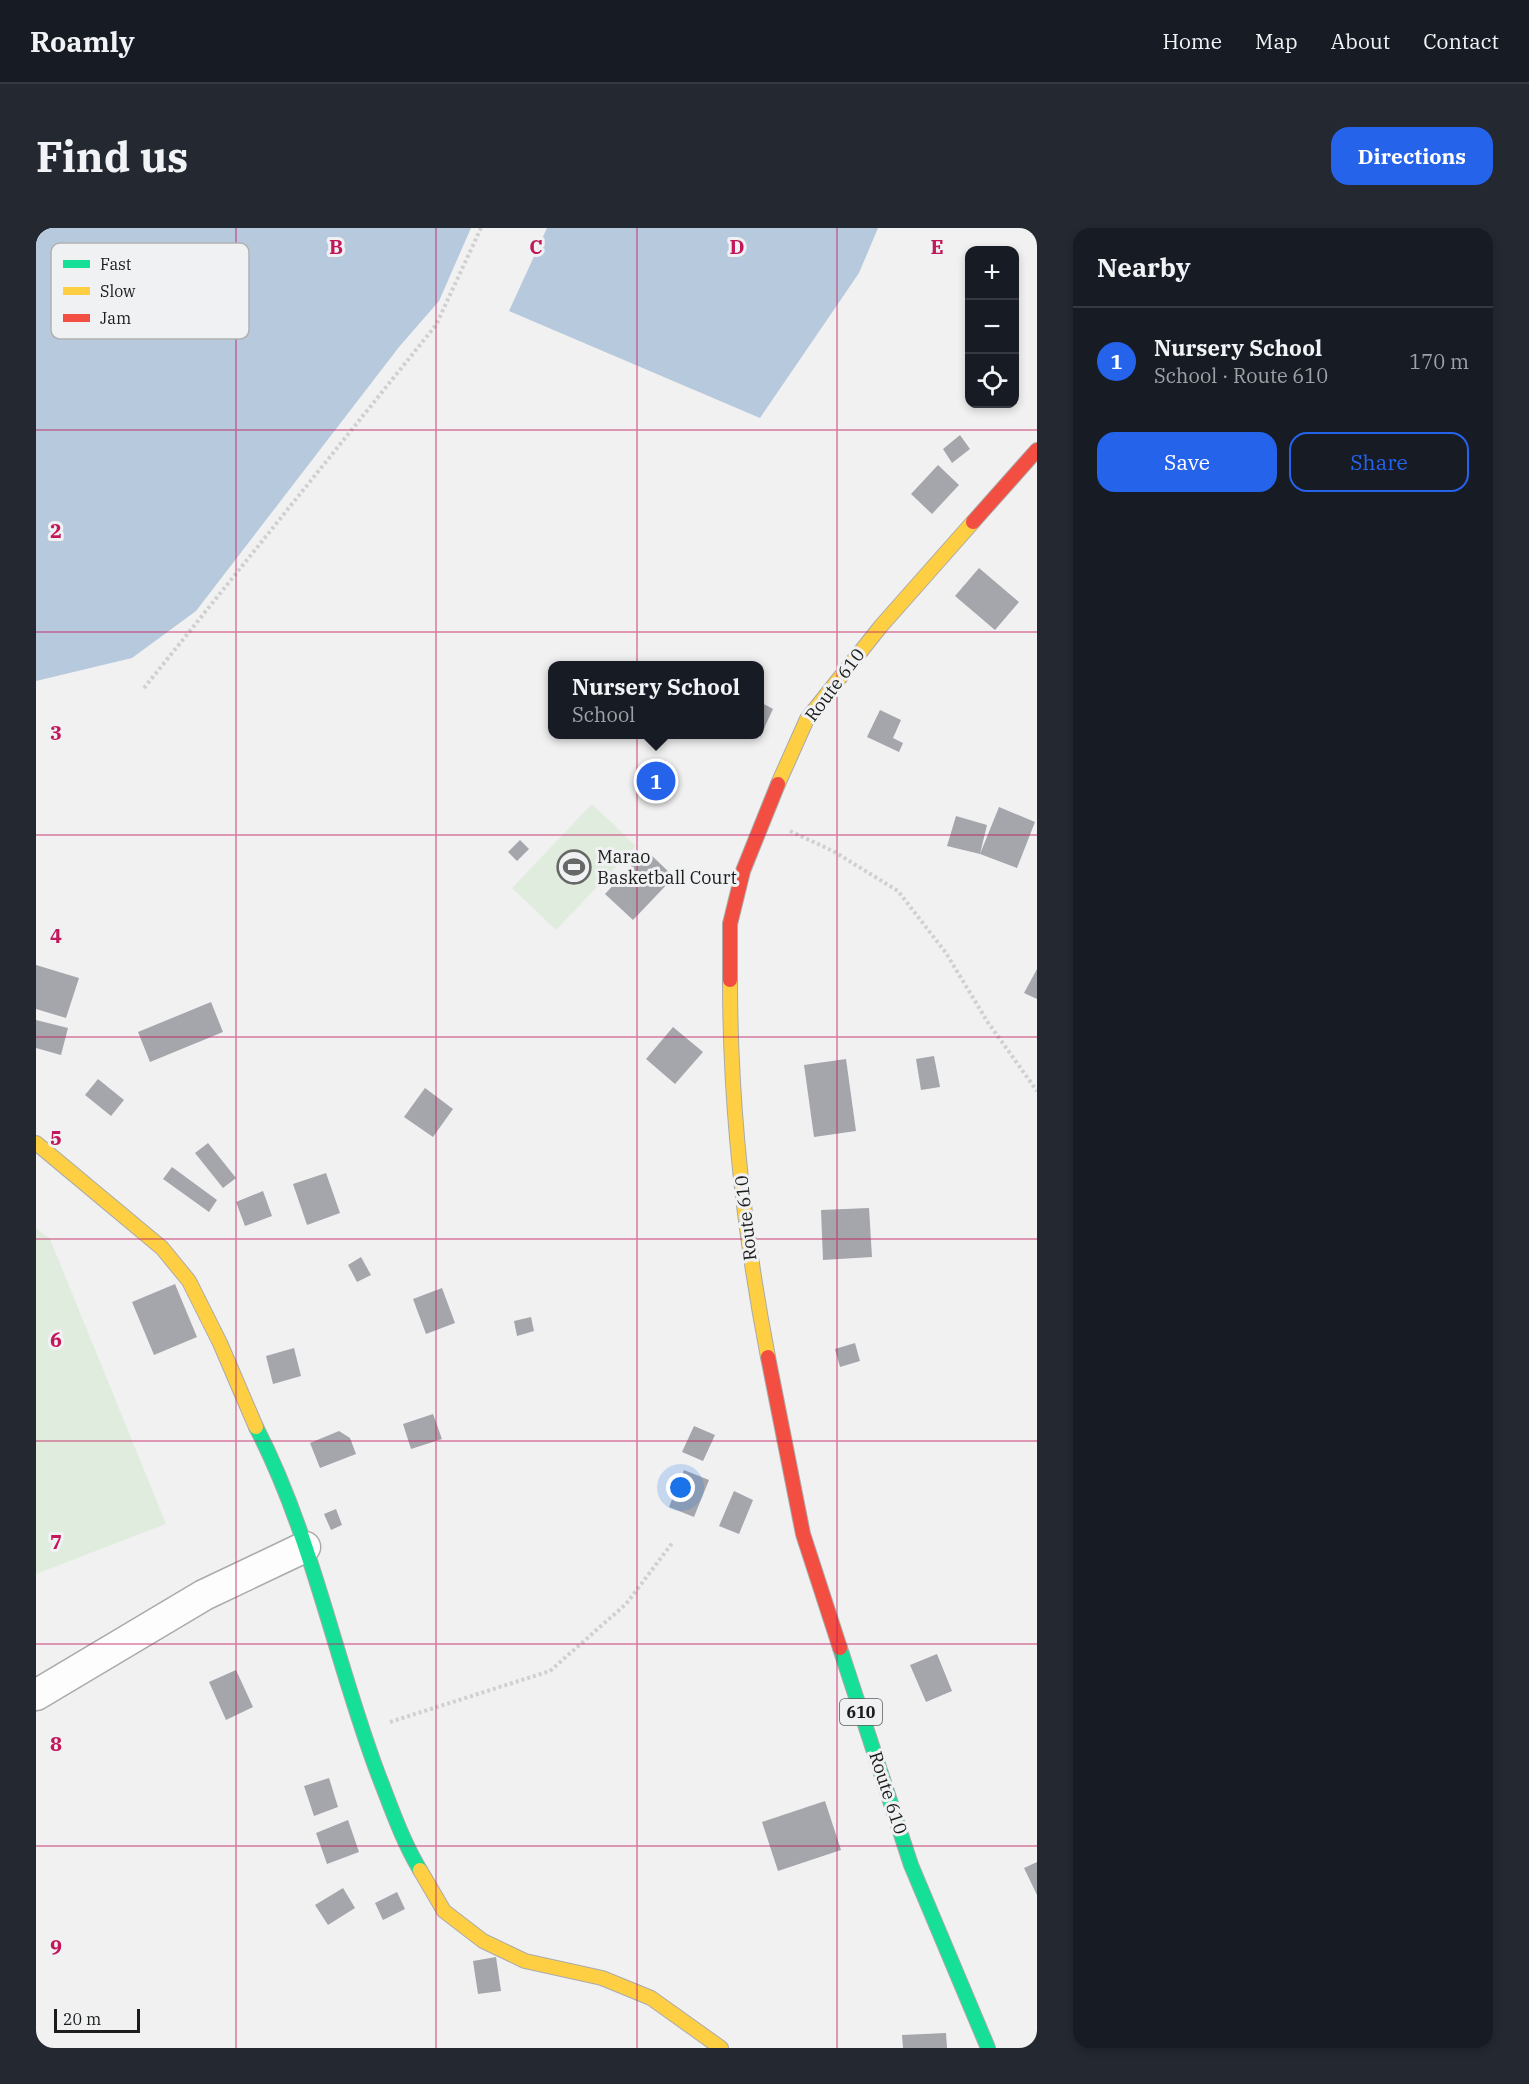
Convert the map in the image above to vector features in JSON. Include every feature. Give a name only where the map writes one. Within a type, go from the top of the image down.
[{"type":"main road","name":"Route 610","points":[[988,2048],[911,1865],[803,1534],[750,1265],[738,1146],[730,1022],[729,924],[743,871],[762,819],[807,719],[881,626],[1037,450]]},
{"type":"main road","points":[[36,1143],[162,1248],[189,1281],[220,1343],[248,1412],[272,1458],[305,1547],[362,1731],[405,1845],[444,1911],[483,1941],[525,1961],[602,1978],[651,1998],[721,2048]]},
{"type":"street","points":[[36,1695],[204,1596],[305,1547]]},
{"type":"path","points":[[144,688],[436,325],[481,228]]},
{"type":"path","points":[[762,819],[833,851],[898,891],[946,953],[987,1021],[1037,1091]]},
{"type":"path","points":[[362,1731],[550,1671],[626,1604],[673,1542]]},
{"type":"green space","name":"Marao Basketball Court","points":[[592,804],[636,846],[556,930],[512,888]]},
{"type":"green space","points":[[36,1228],[50,1239],[166,1524],[36,1574]]},
{"type":"water","points":[[36,228],[471,228],[439,301],[399,347],[196,611],[132,658],[36,681]]},
{"type":"water","points":[[547,228],[878,228],[859,273],[760,418],[509,311]]},
{"type":"building","points":[[960,435],[970,449],[952,463],[943,449]]},
{"type":"building","points":[[938,465],[959,485],[932,514],[911,494]]},
{"type":"building","points":[[979,568],[1019,602],[995,630],[955,596]]},
{"type":"building","points":[[764,704],[773,709],[764,728]]},
{"type":"building","points":[[880,710],[901,720],[893,738],[903,743],[899,752],[867,737]]},
{"type":"building","points":[[665,760],[676,789],[646,801],[635,772]]},
{"type":"building","points":[[999,807],[1035,822],[1017,868],[980,854]]},
{"type":"building","points":[[956,816],[987,825],[980,854],[947,846]]},
{"type":"building","points":[[520,840],[529,849],[517,861],[508,852]]},
{"type":"building","points":[[646,850],[674,877],[633,920],[605,894]]},
{"type":"building","points":[[36,965],[79,978],[66,1018],[36,1009]]},
{"type":"building","points":[[1037,969],[1037,999],[1024,993]]},
{"type":"building","points":[[211,1002],[223,1032],[150,1062],[138,1032]]},
{"type":"building","points":[[36,1020],[68,1028],[61,1055],[36,1048]]},
{"type":"building","points":[[673,1027],[703,1052],[675,1084],[646,1059]]},
{"type":"building","points":[[934,1056],[940,1087],[921,1090],[916,1059]]},
{"type":"building","points":[[846,1059],[856,1131],[814,1137],[804,1065]]},
{"type":"building","points":[[98,1079],[124,1100],[111,1116],[85,1095]]},
{"type":"building","points":[[425,1088],[453,1109],[433,1137],[404,1117]]},
{"type":"building","points":[[208,1143],[236,1178],[223,1188],[195,1153]]},
{"type":"building","points":[[172,1167],[217,1200],[209,1212],[163,1179]]},
{"type":"building","points":[[326,1173],[340,1213],[307,1225],[293,1184]]},
{"type":"building","points":[[263,1191],[272,1216],[245,1226],[236,1202]]},
{"type":"building","points":[[869,1208],[872,1257],[823,1260],[821,1210]]},
{"type":"building","points":[[361,1257],[371,1275],[357,1282],[348,1265]]},
{"type":"building","points":[[175,1284],[197,1337],[154,1355],[132,1302]]},
{"type":"building","points":[[442,1288],[455,1323],[426,1334],[413,1299]]},
{"type":"building","points":[[531,1317],[534,1331],[517,1336],[514,1321]]},
{"type":"building","points":[[855,1343],[860,1361],[840,1367],[835,1349]]},
{"type":"building","points":[[294,1348],[301,1376],[273,1384],[266,1356]]},
{"type":"building","points":[[433,1414],[442,1439],[411,1449],[403,1424]]},
{"type":"building","points":[[694,1426],[715,1435],[703,1461],[682,1452]]},
{"type":"building","points":[[339,1431],[350,1438],[356,1454],[320,1468],[310,1443]]},
{"type":"building","points":[[684,1470],[709,1480],[694,1517],[669,1507]]},
{"type":"building","points":[[734,1491],[753,1500],[739,1534],[719,1526]]},
{"type":"building","points":[[336,1509],[342,1525],[331,1530],[324,1514]]},
{"type":"building","points":[[937,1654],[952,1691],[926,1702],[910,1665]]},
{"type":"building","points":[[236,1670],[253,1707],[226,1720],[209,1682]]},
{"type":"building","points":[[329,1778],[338,1807],[314,1816],[304,1786]]},
{"type":"building","points":[[825,1801],[841,1850],[778,1871],[762,1822]]},
{"type":"building","points":[[348,1820],[359,1852],[327,1864],[316,1833]]},
{"type":"building","points":[[1037,1862],[1037,1895],[1024,1868]]},
{"type":"building","points":[[343,1888],[355,1908],[328,1925],[315,1905]]},
{"type":"building","points":[[397,1892],[405,1909],[383,1920],[375,1903]]},
{"type":"building","points":[[496,1957],[501,1991],[478,1994],[473,1961]]},
{"type":"building","points":[[946,2033],[947,2048],[903,2048],[902,2035]]},
{"type":"traffic: fast","points":[[256,1427],[293,1511],[378,1774],[402,1835],[420,1870]]},
{"type":"traffic: fast","points":[[840,1648],[911,1865],[988,2048]]},
{"type":"traffic: slow","points":[[778,784],[807,719],[881,626],[973,522]]},
{"type":"traffic: slow","points":[[730,980],[733,1075],[740,1169],[752,1264],[768,1357]]},
{"type":"traffic: slow","points":[[36,1143],[162,1248],[189,1281],[220,1343],[256,1427]]},
{"type":"traffic: slow","points":[[420,1870],[444,1911],[483,1941],[525,1961],[602,1978],[651,1998],[721,2048]]},
{"type":"traffic: jam","points":[[973,522],[1037,450]]},
{"type":"traffic: jam","points":[[730,980],[730,924],[743,871],[778,784]]},
{"type":"traffic: jam","points":[[768,1357],[803,1534],[840,1648]]},
{"type":"place","name":"Nursery School","points":[[656,781]]},
{"type":"place","name":"Marao Basketball Court","points":[[574,867]]}]
